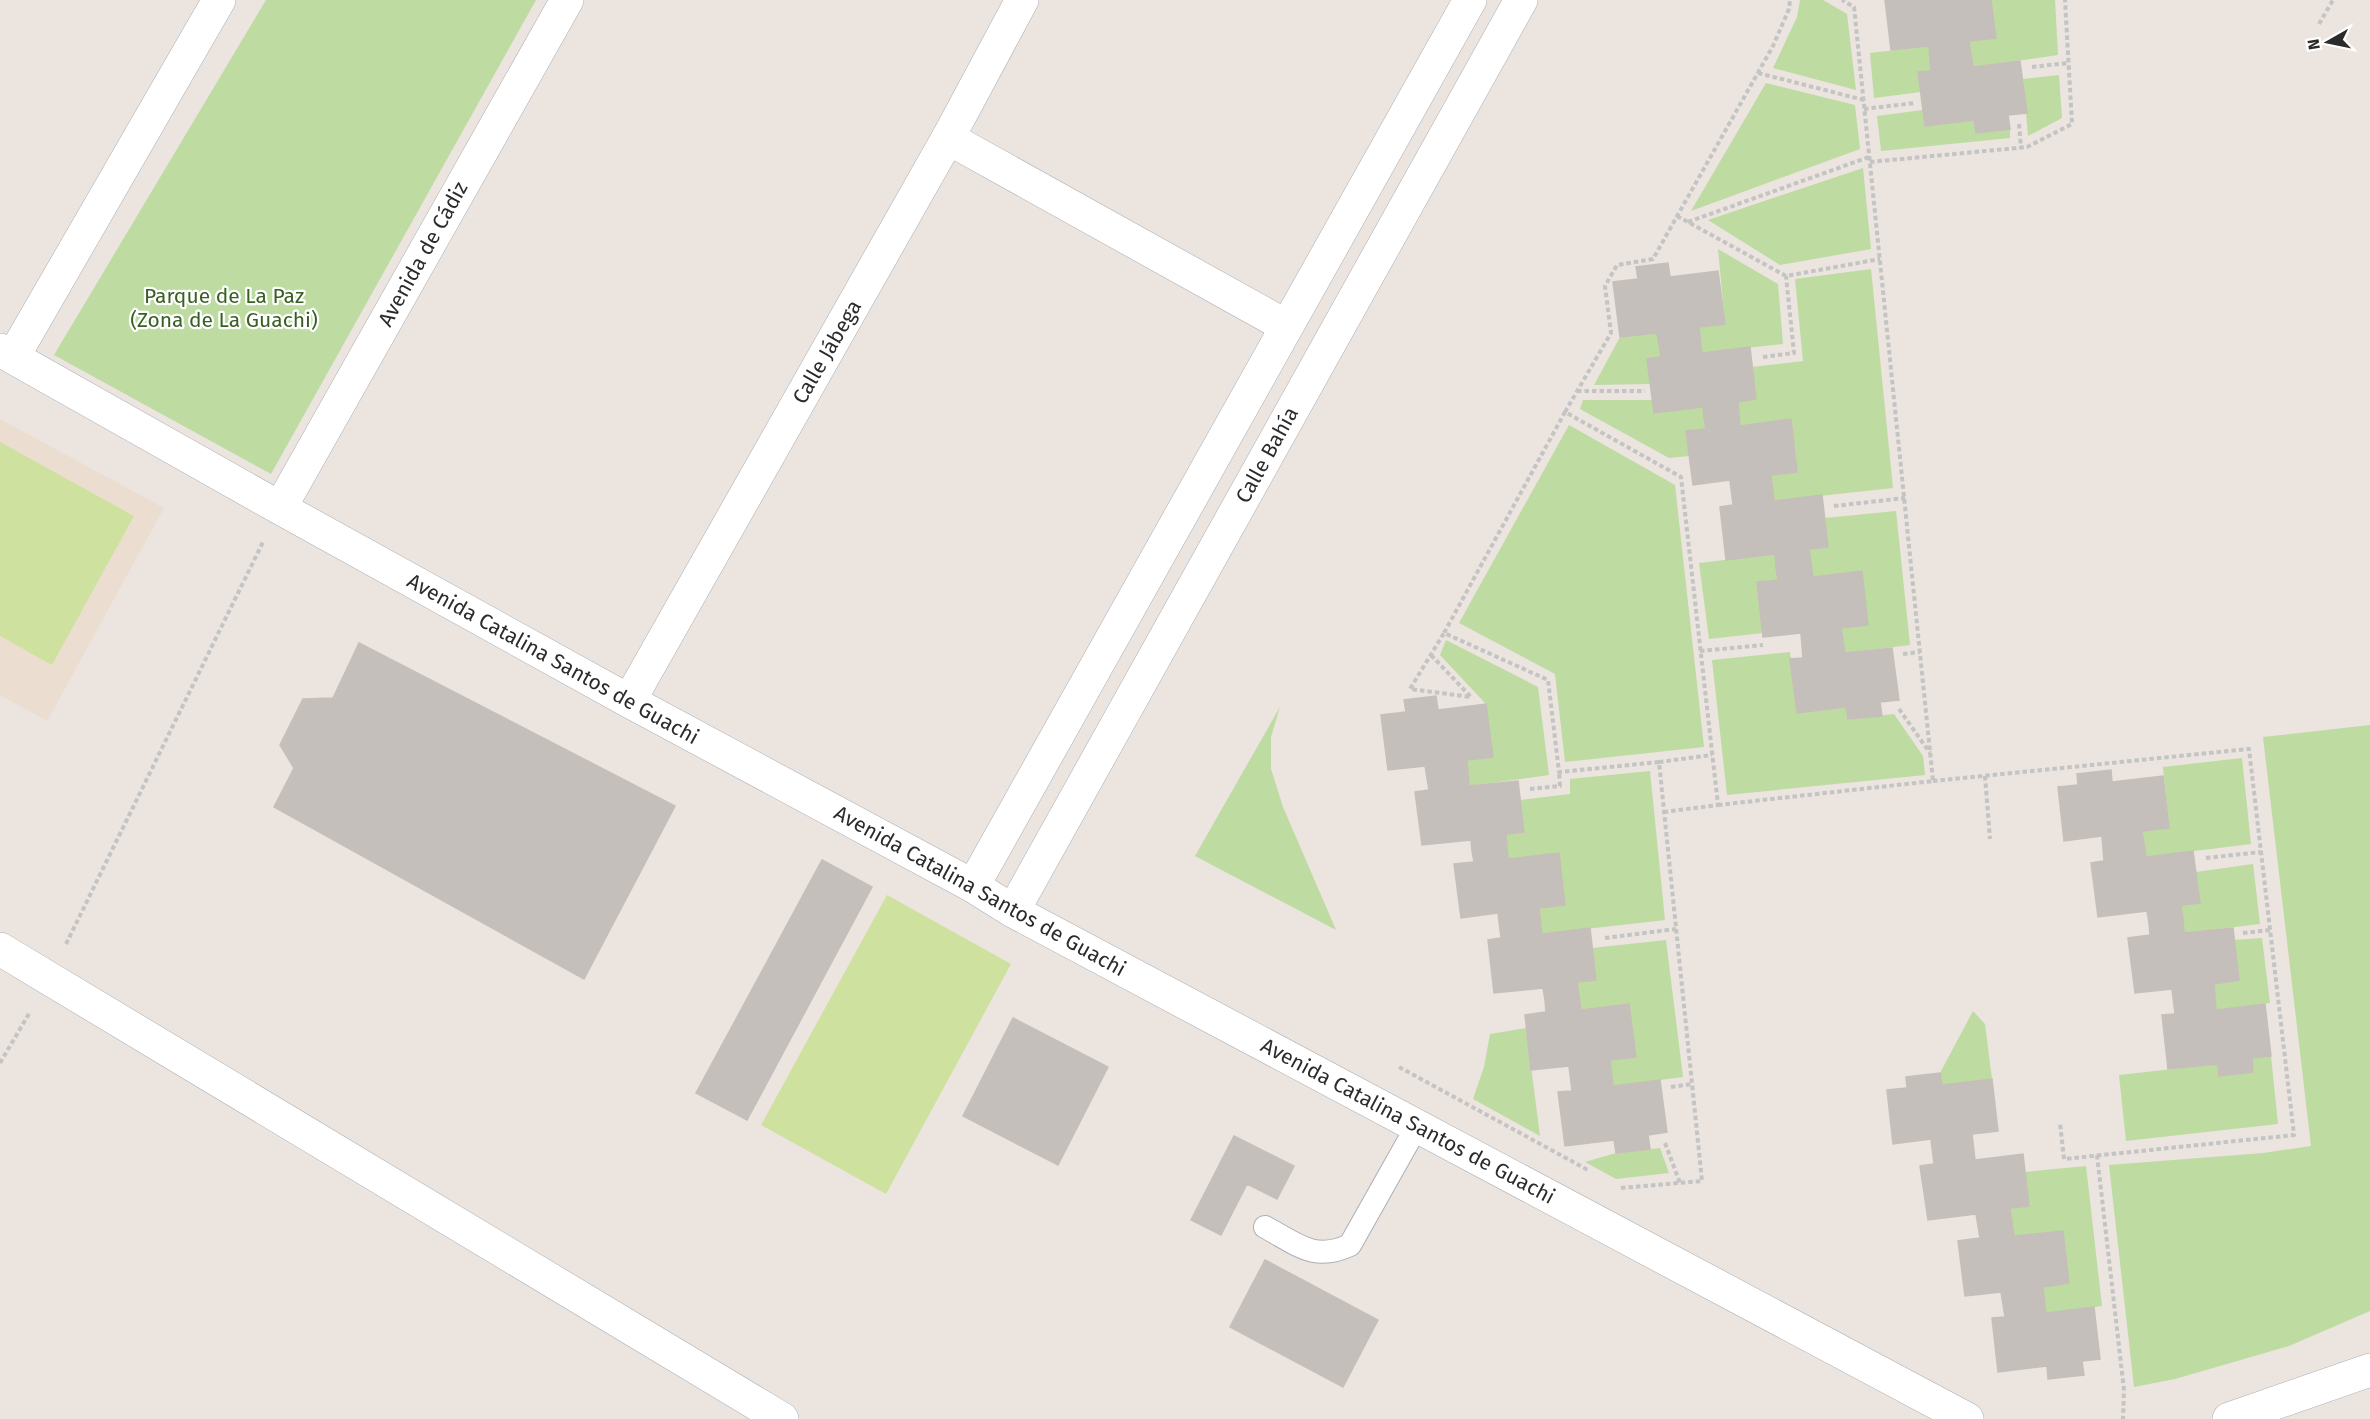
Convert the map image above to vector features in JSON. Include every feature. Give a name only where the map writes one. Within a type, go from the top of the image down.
[{"type":"street","points":[[7,353],[219,0]]},
{"type":"street","name":"Avenida de Cádiz","points":[[280,508],[567,0]]},
{"type":"street","name":"Calle Jábega","points":[[629,701],[948,138],[1022,0]]},
{"type":"street","points":[[973,886],[1470,0]]},
{"type":"street","name":"Calle Bahía","points":[[1013,911],[1521,0]]},
{"type":"street","points":[[948,138],[1286,326]]},
{"type":"street","name":"Avenida Catalina Santos de Guachi","points":[[7,353],[280,508],[629,701],[973,886],[1013,911],[1966,1419]]},
{"type":"street","points":[[0,949],[782,1419]]},
{"type":"street","points":[[2229,1419],[2362,1371]]},
{"type":"lane","points":[[1265,1227],[1312,1252],[1335,1252],[1350,1245],[1417,1126]]},
{"type":"path","points":[[1431,655],[1471,697],[1410,689],[1444,633],[1611,333],[1605,286],[1617,265],[1653,259],[1773,46],[1789,9],[1790,0]]},
{"type":"path","points":[[1842,0],[1854,7],[1934,781]]},
{"type":"path","points":[[1688,222],[1870,160],[2027,147],[2072,124],[2065,0]]},
{"type":"path","points":[[2319,24],[2333,0]]},
{"type":"path","points":[[2032,67],[2068,63]]},
{"type":"path","points":[[1758,73],[1864,100]]},
{"type":"path","points":[[1864,109],[1915,103]]},
{"type":"path","points":[[2019,124],[2021,148]]},
{"type":"path","points":[[1677,216],[1786,276],[1880,260]]},
{"type":"path","points":[[1763,357],[1794,352],[1786,276]]},
{"type":"path","points":[[1577,391],[1645,391]]},
{"type":"path","points":[[1565,412],[1681,477],[1718,805]]},
{"type":"path","points":[[1834,506],[1905,498]]},
{"type":"path","points":[[0,1063],[49,979],[280,508]]},
{"type":"path","points":[[1444,633],[1548,680],[1560,786],[1530,789]]},
{"type":"path","points":[[1700,651],[1763,645]]},
{"type":"path","points":[[1903,654],[1920,652]]},
{"type":"path","points":[[1899,709],[1931,754]]},
{"type":"path","points":[[1664,812],[2249,748],[2294,1135],[2064,1159],[2060,1123]]},
{"type":"path","points":[[1559,772],[1712,755]]},
{"type":"path","points":[[1612,1184],[1622,1189],[1702,1181],[1659,762]]},
{"type":"path","points":[[1985,776],[1990,839]]},
{"type":"path","points":[[2206,858],[2261,852]]},
{"type":"path","points":[[1605,938],[1676,929]]},
{"type":"path","points":[[2243,933],[2270,930]]},
{"type":"path","points":[[1399,1067],[1592,1173]]},
{"type":"path","points":[[1671,1087],[1692,1084]]},
{"type":"path","points":[[1665,1143],[1680,1183]]},
{"type":"path","points":[[2097,1155],[2124,1390],[2123,1419]]},
{"type":"shaded area","points":[[0,419],[164,508],[47,721],[0,695]]},
{"type":"green space","name":"Parque de La Paz (Zona de La Guachi)","points":[[266,0],[536,0],[271,474],[54,355]]},
{"type":"green space","points":[[1800,0],[1823,0],[1847,14],[1856,90],[1773,68],[1797,17]]},
{"type":"green space","points":[[1991,0],[2055,0],[2058,55],[1973,67],[1969,41],[1996,38]]},
{"type":"green space","points":[[1929,46],[1931,71],[1918,73],[1921,92],[1874,98],[1870,53]]},
{"type":"green space","points":[[2059,75],[2062,118],[2028,136],[2023,79]]},
{"type":"green space","points":[[1766,83],[1855,105],[1860,149],[1691,211]]},
{"type":"green space","points":[[1923,110],[1925,126],[1974,120],[1976,133],[2010,129],[2010,138],[1881,151],[1877,116]]},
{"type":"green space","points":[[1863,168],[1871,249],[1780,265],[1708,220]]},
{"type":"green space","points":[[1718,249],[1778,284],[1783,344],[1702,353],[1699,327],[1725,324]]},
{"type":"green space","points":[[1871,269],[1893,488],[1774,501],[1771,475],[1797,472],[1791,420],[1740,426],[1738,402],[1756,399],[1752,367],[1803,361],[1795,279]]},
{"type":"green space","points":[[1657,333],[1661,357],[1647,359],[1650,384],[1594,385],[1620,337]]},
{"type":"green space","points":[[1583,400],[1652,400],[1654,413],[1703,407],[1706,429],[1686,431],[1689,456],[1669,458],[1580,409]]},
{"type":"green space","points":[[1569,425],[1675,485],[1704,747],[1565,762],[1555,674],[1459,623]]},
{"type":"green space","points":[[0,442],[134,516],[52,665],[0,636]]},
{"type":"green space","points":[[1896,511],[1910,645],[1845,653],[1841,628],[1861,571],[1813,577],[1809,549],[1828,547],[1825,518]]},
{"type":"green space","points":[[1775,554],[1778,580],[1757,582],[1763,633],[1709,639],[1699,563]]},
{"type":"green space","points":[[1446,640],[1538,687],[1549,775],[1469,786],[1467,760],[1493,757],[1486,704],[1440,655]]},
{"type":"green space","points":[[1790,652],[1797,713],[1846,707],[1848,719],[1894,714],[1923,756],[1925,775],[1727,795],[1712,660]]},
{"type":"green space","points":[[1280,707],[1271,737],[1271,769],[1283,807],[1336,930],[1195,856]]},
{"type":"green space","points":[[2370,725],[2370,1311],[2289,1346],[2175,1379],[2134,1387],[2109,1165],[2263,1153],[2311,1146],[2263,737]]},
{"type":"green space","points":[[2242,758],[2251,844],[2146,857],[2142,831],[2169,828],[2163,767]]},
{"type":"green space","points":[[1650,771],[1665,920],[1542,934],[1539,908],[1565,905],[1559,853],[1508,859],[1506,834],[1524,832],[1520,800],[1570,794],[1570,779]]},
{"type":"green space","points":[[2253,864],[2260,924],[2184,933],[2181,905],[2200,903],[2196,872]]},
{"type":"green space","points":[[887,895],[1011,964],[886,1194],[761,1125]]},
{"type":"green space","points":[[2262,938],[2270,1003],[2216,1010],[2214,984],[2239,980],[2234,940]]},
{"type":"green space","points":[[1666,940],[1683,1077],[1613,1086],[1610,1060],[1636,1057],[1629,1005],[1581,1010],[1577,982],[1596,980],[1592,948]]},
{"type":"green space","points":[[1973,1011],[1985,1024],[1992,1079],[1942,1085],[1940,1073]]},
{"type":"green space","points":[[1526,1028],[1540,1136],[1473,1099],[1484,1067],[1490,1034]]},
{"type":"green space","points":[[2271,1056],[2278,1124],[2126,1141],[2119,1075],[2218,1064],[2253,1072],[2252,1058]]},
{"type":"green space","points":[[1660,1148],[1669,1173],[1616,1179],[1585,1162],[1616,1153]]},
{"type":"green space","points":[[2086,1166],[2102,1306],[2046,1313],[2043,1287],[2069,1283],[2063,1231],[2014,1236],[2010,1208],[2029,1206],[2025,1172]]},
{"type":"building","points":[[1885,0],[1991,0],[1996,38],[1969,41],[1973,67],[2020,61],[2027,113],[2008,115],[2010,129],[1976,133],[1974,120],[1925,126],[1918,72],[1931,71],[1929,46],[1891,50]]},
{"type":"building","points":[[1668,263],[1670,277],[1718,271],[1725,324],[1699,327],[1702,353],[1750,347],[1756,399],[1738,402],[1739,414],[1704,418],[1703,407],[1654,413],[1647,359],[1661,357],[1657,333],[1620,337],[1613,282],[1638,279],[1636,267]]},
{"type":"building","points":[[1739,414],[1740,426],[1791,419],[1797,472],[1771,475],[1774,501],[1822,495],[1828,547],[1809,549],[1811,563],[1776,568],[1775,554],[1726,560],[1720,507],[1733,505],[1730,480],[1693,485],[1686,431],[1706,429],[1704,418]]},
{"type":"building","points":[[1811,563],[1813,577],[1862,571],[1868,625],[1841,628],[1845,653],[1892,648],[1899,700],[1880,702],[1882,716],[1848,719],[1846,707],[1797,713],[1790,659],[1803,658],[1801,633],[1763,637],[1757,582],[1778,580],[1776,568]]},
{"type":"building","points":[[359,643],[675,806],[584,979],[274,807],[294,768],[280,745],[303,699],[333,698]]},
{"type":"building","points":[[1436,696],[1438,710],[1486,704],[1493,757],[1467,760],[1469,786],[1518,781],[1524,832],[1506,834],[1507,847],[1472,851],[1471,840],[1422,845],[1415,792],[1429,790],[1425,766],[1388,770],[1381,715],[1406,712],[1404,700]]},
{"type":"building","points":[[2111,770],[2112,782],[2163,776],[2169,828],[2142,831],[2146,857],[2193,851],[2200,903],[2181,905],[2183,919],[2149,923],[2147,911],[2098,917],[2091,863],[2104,861],[2102,836],[2064,841],[2058,787],[2078,785],[2077,774]]},
{"type":"building","points":[[1507,847],[1508,859],[1559,853],[1565,905],[1539,908],[1542,934],[1590,928],[1596,980],[1577,982],[1579,996],[1545,1000],[1543,988],[1494,993],[1488,940],[1501,938],[1498,913],[1461,918],[1454,864],[1474,862],[1472,851]]},
{"type":"building","points":[[822,860],[872,887],[747,1120],[696,1093]]},
{"type":"building","points":[[2183,919],[2184,933],[2233,928],[2239,980],[2214,984],[2216,1010],[2265,1004],[2271,1056],[2252,1058],[2253,1072],[2219,1076],[2218,1064],[2168,1069],[2162,1015],[2175,1014],[2172,989],[2135,993],[2128,938],[2150,935],[2149,923]]},
{"type":"building","points":[[1579,996],[1581,1010],[1629,1004],[1636,1057],[1610,1060],[1613,1086],[1660,1080],[1667,1132],[1648,1135],[1650,1149],[1616,1153],[1614,1140],[1565,1146],[1558,1092],[1572,1091],[1569,1066],[1531,1070],[1525,1015],[1546,1012],[1545,1000]]},
{"type":"building","points":[[1013,1018],[1108,1067],[1058,1165],[963,1116]]},
{"type":"building","points":[[1940,1073],[1942,1085],[1992,1079],[1998,1131],[1972,1134],[1975,1160],[2023,1154],[2029,1206],[2010,1208],[2012,1222],[1978,1226],[1976,1214],[1928,1220],[1920,1166],[1934,1164],[1931,1139],[1893,1144],[1887,1090],[1907,1088],[1906,1077]]},
{"type":"building","points":[[1234,1136],[1294,1166],[1277,1199],[1247,1184],[1221,1235],[1191,1220]]},
{"type":"building","points":[[2012,1222],[2014,1236],[2063,1231],[2069,1283],[2043,1287],[2046,1313],[2094,1307],[2100,1359],[2082,1361],[2084,1375],[2048,1379],[2047,1366],[1998,1372],[1992,1318],[2005,1317],[2001,1292],[1965,1296],[1958,1241],[1980,1238],[1978,1226]]},
{"type":"building","points":[[1265,1260],[1378,1320],[1343,1387],[1230,1327]]}]
